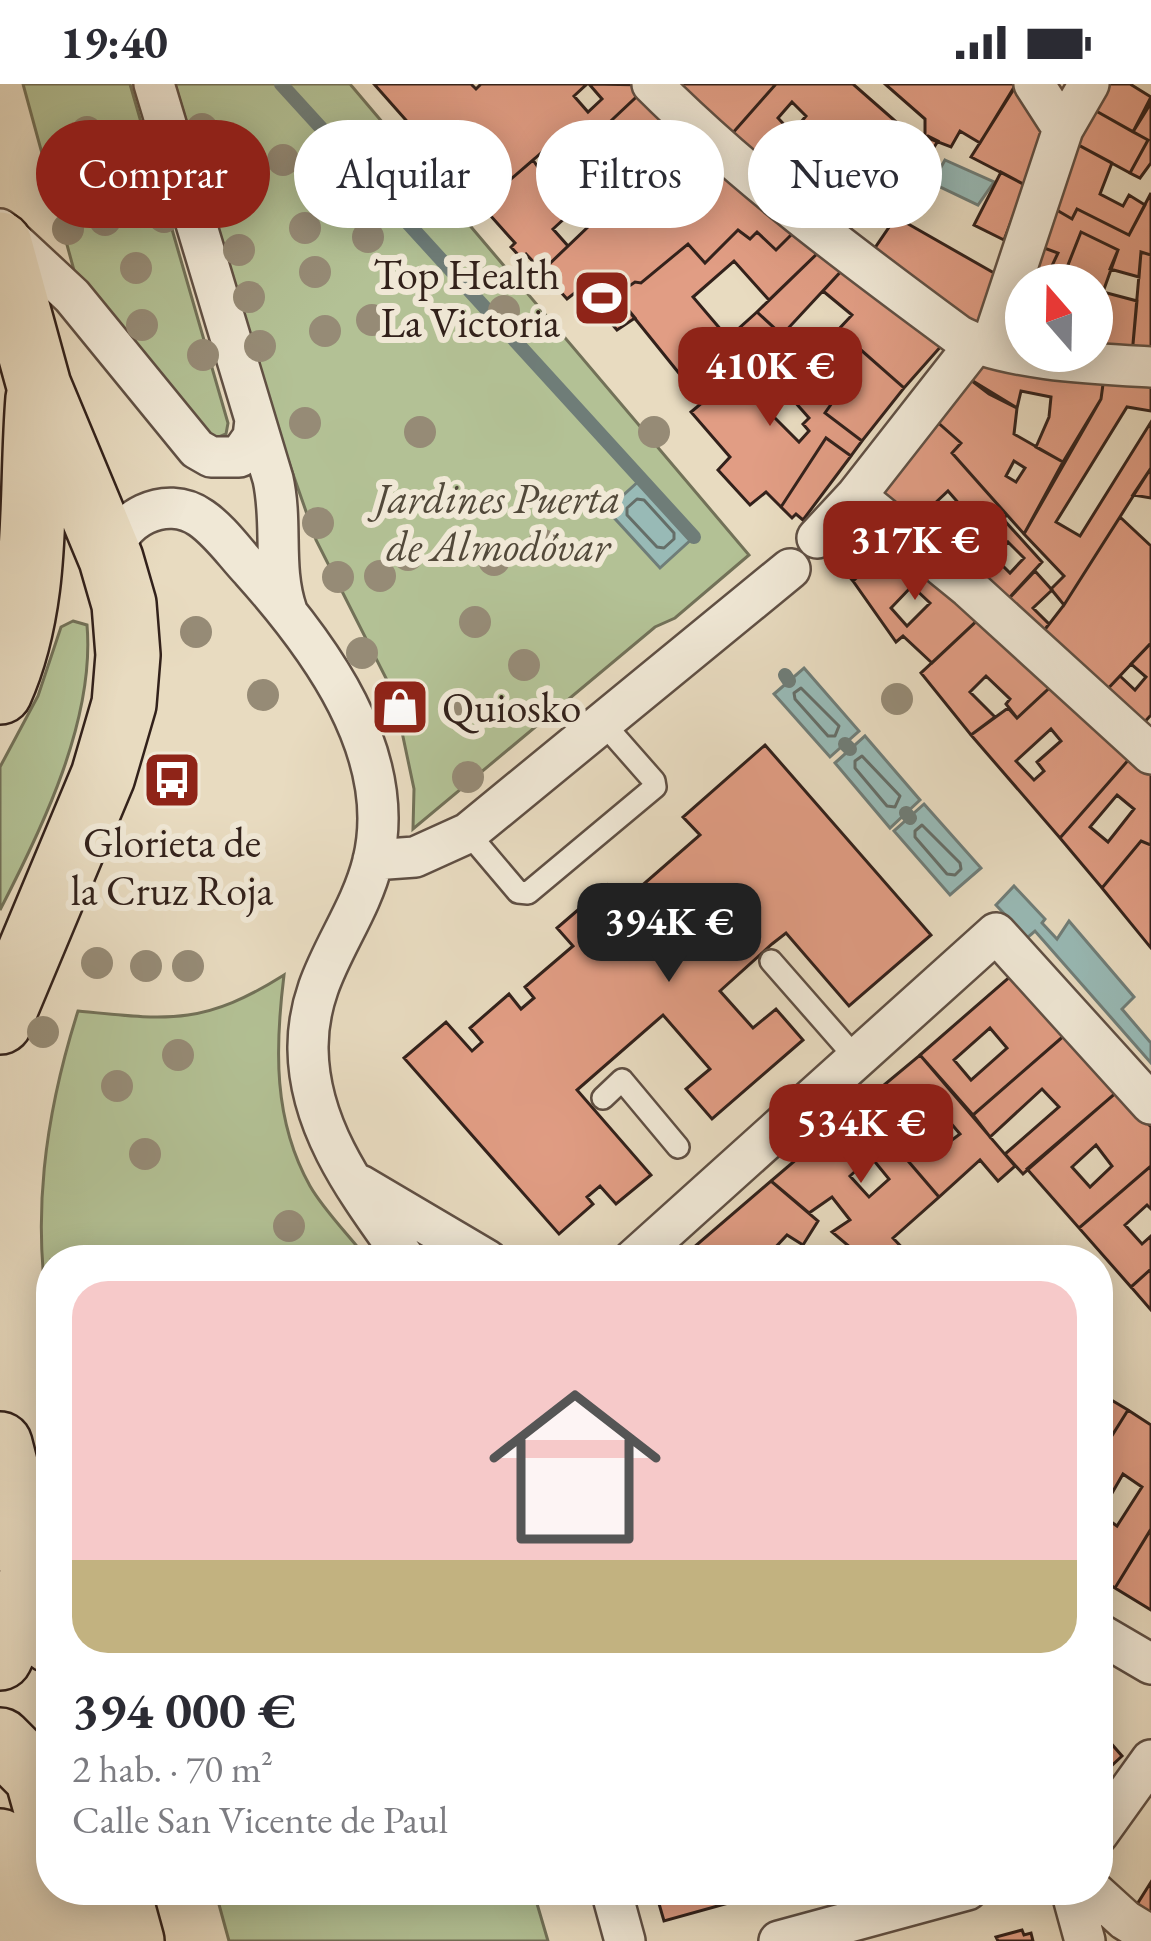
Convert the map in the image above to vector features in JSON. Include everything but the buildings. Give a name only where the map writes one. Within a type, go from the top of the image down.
[{"type":"main road","points":[[0,244],[39,386],[112,559],[127,630],[124,704],[104,776],[2,1024]]},
{"type":"main road","points":[[0,692],[22,630],[30,559],[20,498],[39,386]]},
{"type":"main road","points":[[0,1444],[33,1602],[0,1691]]},
{"type":"main road","points":[[0,1740],[36,1776]]},
{"type":"main road","points":[[0,1841],[28,1941]]},
{"type":"main road","points":[[74,1905],[87,1941]]},
{"type":"main road","points":[[122,1905],[133,1941]]},
{"type":"street","points":[[154,84],[280,509],[278,584],[287,611]]},
{"type":"street","points":[[652,84],[713,144],[833,243],[983,345],[1082,362],[1151,367]]},
{"type":"street","points":[[1034,84],[1063,129]]},
{"type":"street","points":[[817,538],[983,345],[1063,129],[1089,84]]},
{"type":"street","points":[[0,229],[72,296],[197,449],[211,457],[238,457],[254,437],[255,420]]},
{"type":"street","points":[[856,496],[969,588],[1151,754]]},
{"type":"street","points":[[112,559],[113,546],[126,525],[152,512],[184,510],[211,526],[287,611],[341,693],[373,770],[377,816],[373,860],[360,897],[326,962],[310,1021],[308,1050],[320,1116],[350,1179],[396,1245]]},
{"type":"street","points":[[373,860],[415,857],[468,833],[790,569]]},
{"type":"street","points":[[650,1245],[996,933],[1151,1104]]},
{"type":"street","points":[[350,1179],[462,1245]]},
{"type":"street","points":[[1113,1642],[1151,1664]]},
{"type":"street","points":[[1113,1813],[1151,1760]]},
{"type":"street","points":[[614,1905],[625,1941]]},
{"type":"street","points":[[779,1941],[834,1934],[922,1905]]},
{"type":"street","points":[[1074,1905],[1085,1941]]},
{"type":"street","points":[[1108,1905],[1151,1936]]},
{"type":"lane","points":[[468,833],[518,892],[528,893],[655,787],[655,781],[603,723]]},
{"type":"lane","points":[[771,961],[856,1058]]},
{"type":"lane","points":[[602,1098],[622,1080],[679,1147]]},
{"type":"green space","points":[[23,84],[130,84],[140,120],[36,120],[36,132]]},
{"type":"green space","name":"Jardines Puerta de Almodóvar","points":[[175,84],[350,84],[380,120],[294,120],[294,228],[472,228],[749,555],[675,618],[655,627],[413,829],[414,789],[394,694],[316,540],[218,228],[270,228],[270,120],[186,120]]},
{"type":"green space","points":[[62,228],[172,228],[228,423],[226,434],[214,439],[78,285]]},
{"type":"green space","points":[[73,621],[87,625],[83,698],[74,735],[49,808],[0,910],[0,767],[38,696],[61,627]]},
{"type":"green space","points":[[284,975],[279,1056],[289,1135],[316,1196],[356,1245],[42,1245],[49,1129],[78,1011],[184,1016],[256,992]]},
{"type":"green space","points":[[219,1905],[537,1905],[548,1941],[229,1941]]},
{"type":"water","points":[[945,160],[994,182],[978,205],[942,188]]},
{"type":"water","points":[[641,479],[694,537],[660,568],[607,510]]},
{"type":"water","points":[[804,668],[859,731],[830,757],[774,694]]},
{"type":"water","points":[[865,736],[920,800],[890,828],[835,763]]},
{"type":"water","points":[[924,804],[981,868],[950,895],[894,831]]},
{"type":"water","points":[[1014,886],[1057,939],[1069,921],[1134,997],[1122,1009],[1151,1043],[1151,1063],[1035,931],[1027,938],[996,905]]},
{"type":"waterway","points":[[281,84],[694,537]]},
{"type":"waterway","points":[[785,675],[789,681]]},
{"type":"waterway","points":[[845,744],[850,749]]},
{"type":"waterway","points":[[906,813],[910,818]]},
{"type":"place","name":"Top Health La Victoria","points":[[602,298]]},
{"type":"place","name":"Quiosko","points":[[400,707]]},
{"type":"place","name":"Glorieta de la Cruz Roja","points":[[172,780]]}]
